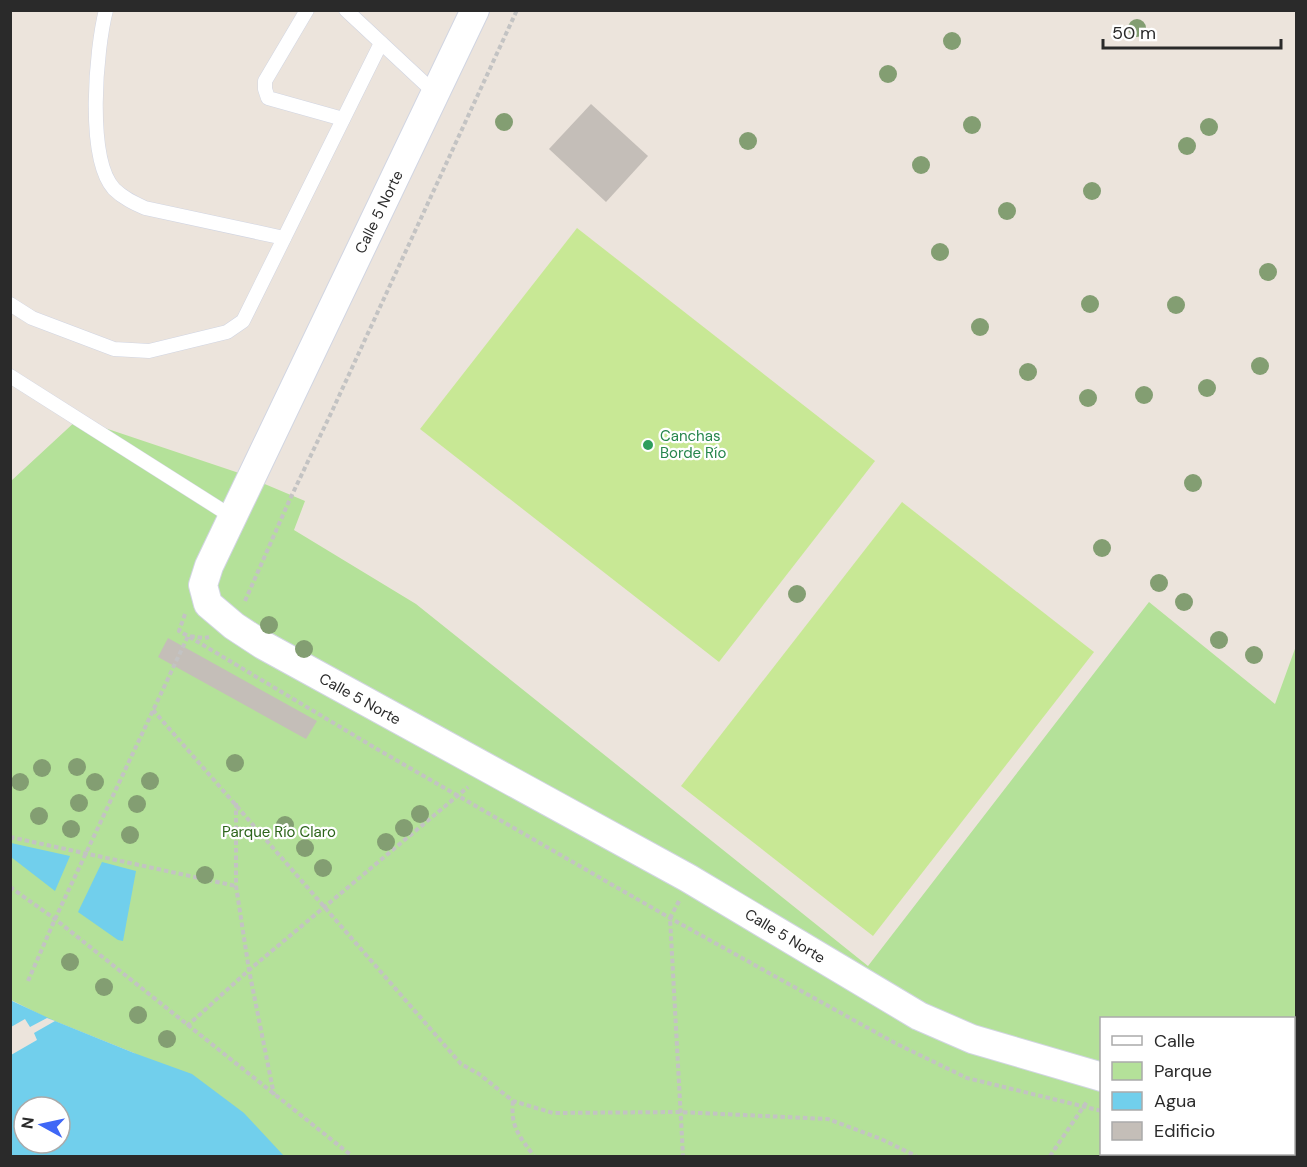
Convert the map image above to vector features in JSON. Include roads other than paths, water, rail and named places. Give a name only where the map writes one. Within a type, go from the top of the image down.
[{"type":"street","name":"Calle 5 Norte","points":[[475,10],[313,346],[234,518],[209,566],[204,585],[208,604],[234,626],[339,688],[688,878],[919,1016],[972,1039],[1096,1086]]},
{"type":"lane","points":[[106,10],[95,91],[99,153],[105,175],[113,188],[130,202],[145,208],[284,238]]},
{"type":"lane","points":[[307,10],[266,81],[266,94],[268,98],[343,119]]},
{"type":"lane","points":[[346,10],[436,94]]},
{"type":"lane","points":[[10,304],[32,318],[114,350],[149,351],[227,332],[243,321],[381,43]]},
{"type":"lane","points":[[10,376],[234,518]]},
{"type":"water","points":[[11,843],[70,856],[55,891],[11,857]]},
{"type":"water","points":[[102,862],[136,871],[123,941],[118,940],[78,912]]},
{"type":"water","points":[[10,1000],[55,1021],[192,1074],[244,1113],[284,1156],[11,1156]]},
{"type":"place","name":"Canchas Borde Río","points":[[648,445]]},
{"type":"park label","name":"Parque Río Claro","points":[[279,832]]}]
